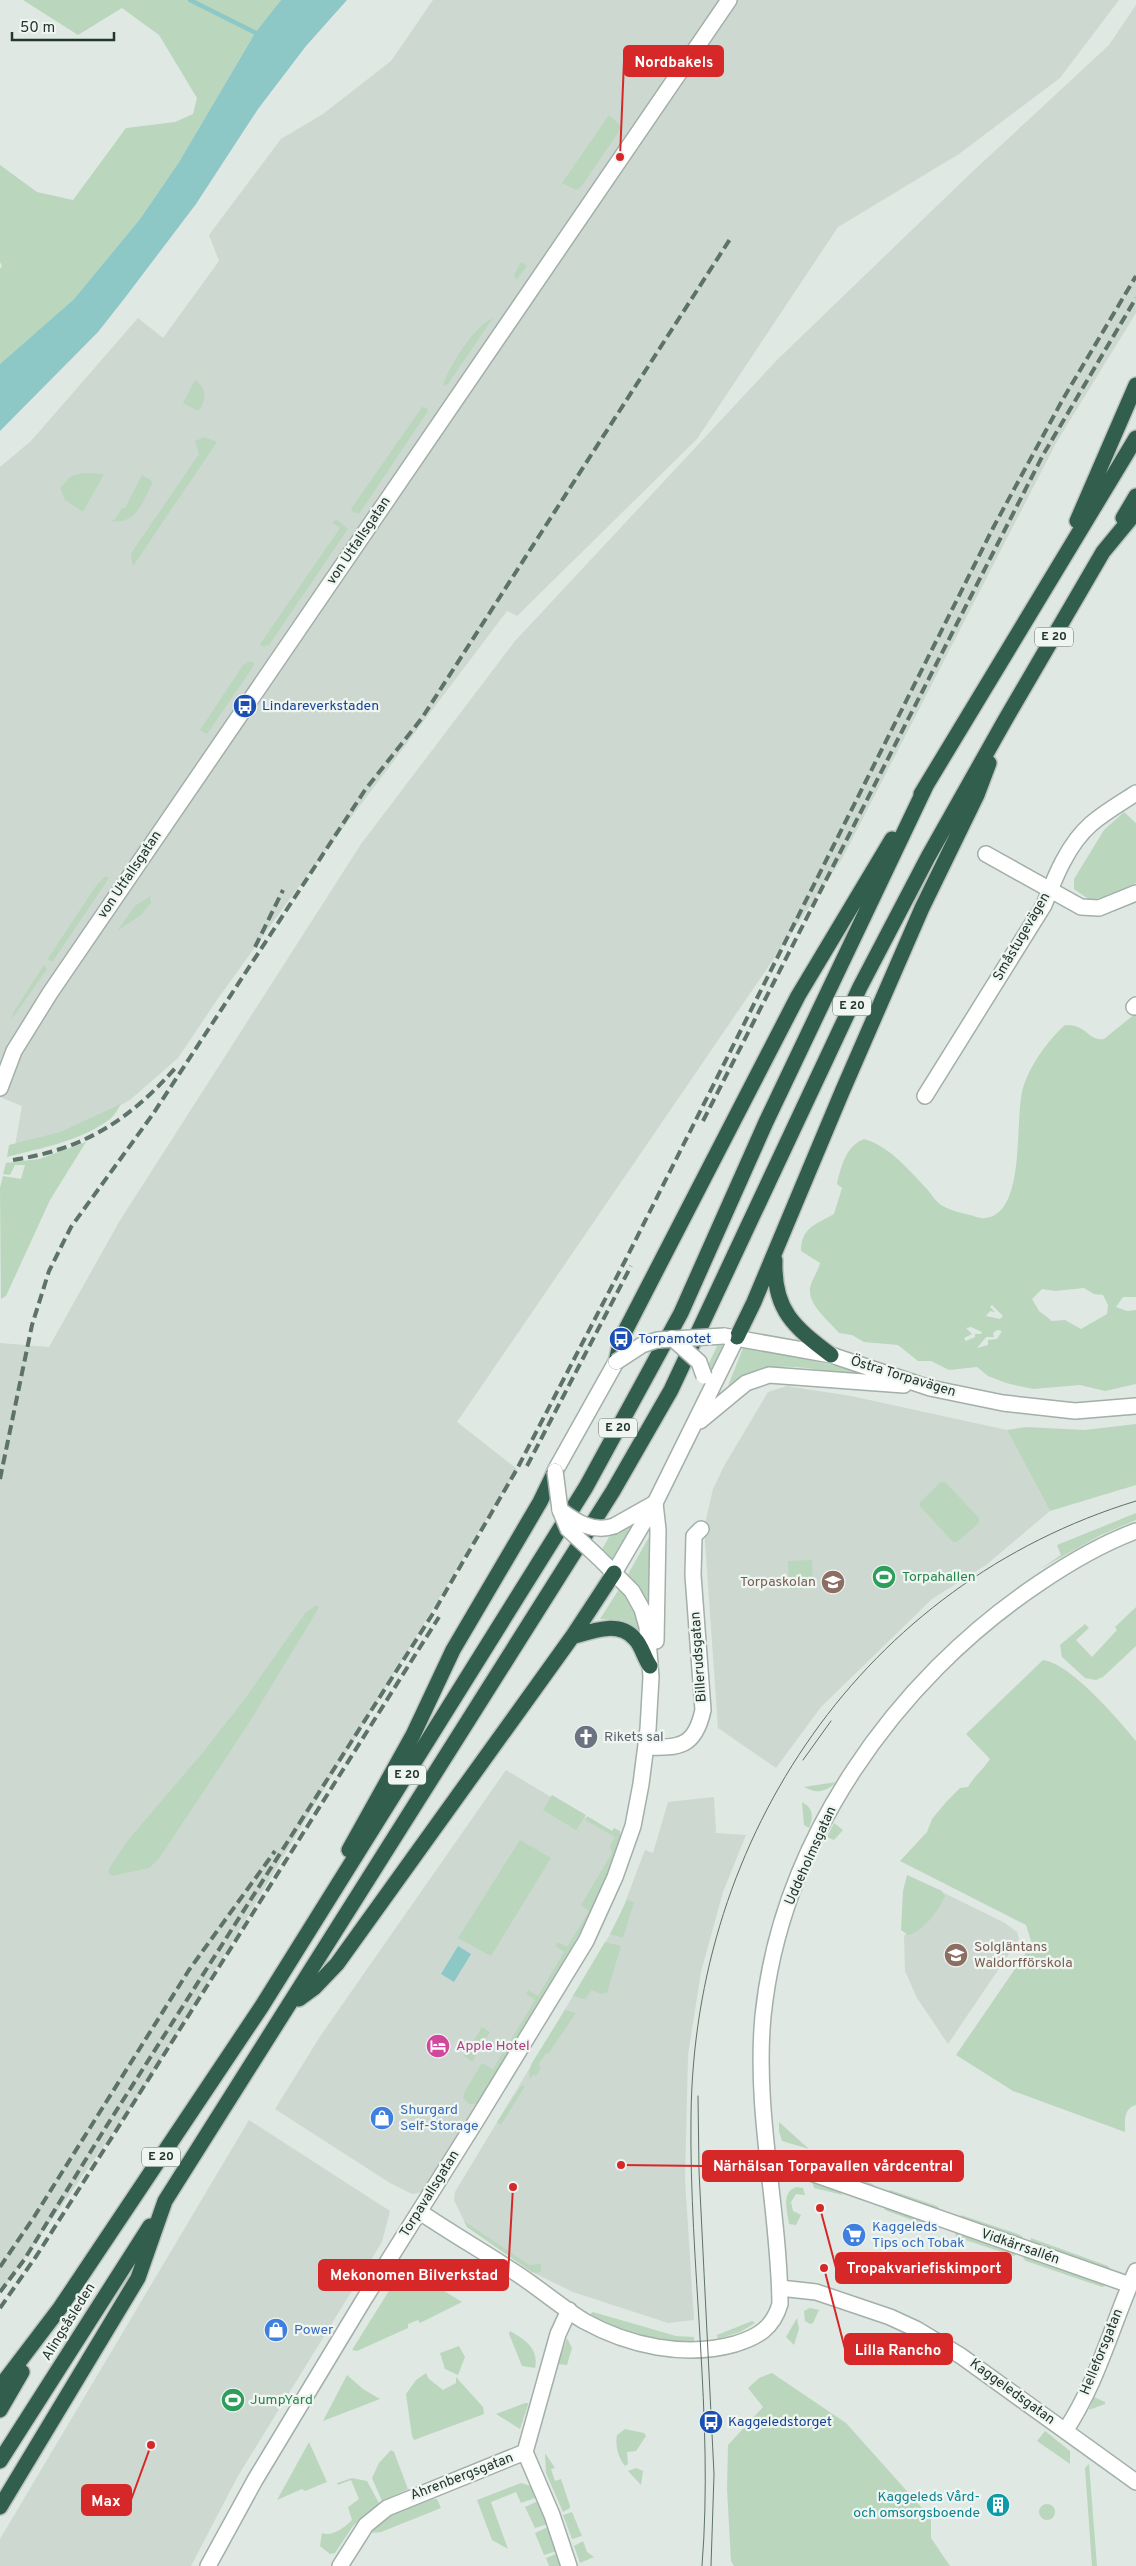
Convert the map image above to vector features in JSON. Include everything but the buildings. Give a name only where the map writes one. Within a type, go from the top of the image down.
[{"type":"highway","points":[[1055,572],[1136,385]]},
{"type":"highway","name":"E 20","points":[[0,2410],[60,2308],[262,2006],[586,1487],[681,1313],[766,1122],[926,786],[1136,438]]},
{"type":"highway","name":"E 20","points":[[165,2201],[613,1492],[671,1390],[860,988],[928,857],[1004,722],[1136,496]]},
{"type":"highway","points":[[1104,552],[1136,512]]},
{"type":"highway","points":[[730,1336],[776,1251],[922,908],[977,795],[1004,722]]},
{"type":"highway","points":[[616,1362],[621,1339],[714,1154],[798,996],[864,883],[926,786]]},
{"type":"highway","points":[[776,1251],[776,1286],[784,1311],[804,1334],[831,1355]]},
{"type":"highway","points":[[262,2006],[413,1735],[453,1650],[540,1502],[555,1472]]},
{"type":"highway","points":[[289,2007],[314,1988],[336,1964],[572,1638],[614,1573]]},
{"type":"highway","points":[[572,1638],[596,1629],[621,1629],[636,1639],[650,1666]]},
{"type":"highway","points":[[0,2507],[138,2278],[165,2201]]},
{"type":"highway","name":"Alingsåsleden","points":[[0,2461],[165,2201]]},
{"type":"highway","points":[[0,2387],[60,2308]]},
{"type":"street","name":"von Utfallsgatan","points":[[0,1088],[14,1051],[50,993],[729,0]]},
{"type":"street","name":"Småstugevägen","points":[[925,1096],[1044,905],[1057,872],[1079,836],[1099,818],[1136,793]]},
{"type":"street","points":[[986,854],[1082,906],[1090,908],[1113,905],[1136,893]]},
{"type":"street","points":[[614,1573],[655,1504],[694,1427],[730,1336]]},
{"type":"street","name":"Östra Torpavägen","points":[[672,1338],[730,1336],[831,1355],[930,1388],[1002,1403],[1074,1411],[1136,1406]]},
{"type":"street","points":[[650,1666],[647,1627],[642,1608],[632,1591],[568,1529],[560,1510],[555,1472],[616,1362],[642,1345],[672,1338],[699,1362],[704,1376],[704,1405]]},
{"type":"street","points":[[694,1427],[725,1398],[746,1383],[769,1375],[930,1388]]},
{"type":"street","points":[[560,1510],[589,1527],[606,1529],[655,1504]]},
{"type":"street","points":[[650,1666],[656,1652],[658,1530],[655,1504]]},
{"type":"street","name":"Billerudsgatan","points":[[646,1747],[678,1747],[690,1740],[700,1722],[703,1710],[693,1575],[694,1536],[701,1529]]},
{"type":"street","name":"Uddeholmsgatan","points":[[780,2288],[761,2097],[763,2014],[778,1937],[790,1899],[828,1813],[875,1740],[914,1690],[947,1657],[985,1623],[1052,1574],[1105,1544],[1136,1531]]},
{"type":"street","name":"Torpavallsgatan","points":[[208,2566],[255,2480],[581,1948],[601,1910],[633,1826],[646,1747],[650,1666]]},
{"type":"street","name":"Vidkärrsallén","points":[[768,2164],[808,2172],[1133,2278]]},
{"type":"street","points":[[420,2212],[583,2320],[624,2340],[692,2350],[723,2347],[760,2334],[767,2329],[777,2315],[780,2304],[780,2288]]},
{"type":"street","name":"Helleforsgatan","points":[[1065,2431],[1076,2415],[1098,2368],[1133,2278]]},
{"type":"street","name":"Kaggeledsgatan","points":[[780,2288],[816,2292],[916,2329],[961,2356],[1136,2482]]},
{"type":"street","name":"Ahrenbergsgatan","points":[[340,2566],[366,2525],[388,2508],[525,2452],[558,2334],[569,2310]]},
{"type":"street","points":[[525,2452],[552,2515],[569,2566]]},
{"type":"shaded area","points":[[433,0],[1119,0],[1060,78],[959,154],[838,227],[697,439],[517,616],[507,611],[294,893],[219,997],[178,1058],[130,1100],[60,1137],[15,1146],[22,1106],[0,1097],[0,467],[31,441],[138,318],[163,338],[219,261],[209,235],[281,139],[323,114],[391,61]]},
{"type":"shaded area","points":[[1136,5],[1136,313],[1056,443],[842,859],[457,1422],[517,1469],[141,2093],[0,2293],[0,1343],[49,1347],[119,1222],[361,844],[515,641],[777,360],[971,173],[1109,45]]},
{"type":"shaded area","name":"Torpaskolan","points":[[787,1386],[851,1396],[1007,1430],[1050,1511],[986,1565],[932,1599],[821,1707],[776,1768],[718,1728],[704,1528],[713,1489],[724,1466],[768,1392]]},
{"type":"shaded area","points":[[506,1770],[621,1839],[586,1923],[558,1971],[423,2192],[412,2194],[390,2183],[275,2109],[321,2035]]},
{"type":"shaded area","points":[[714,1797],[716,1833],[746,1835],[723,1892],[701,1972],[688,2055],[685,2180],[694,2320],[668,2323],[573,2292],[532,2272],[467,2227],[454,2200],[455,2192],[618,1921],[645,1850],[653,1853],[668,1802]]},
{"type":"shaded area","name":"Solgläntans Waldorfförskola","points":[[944,1893],[1005,1923],[1017,1932],[1019,1939],[948,2044],[917,1998],[905,1971],[904,1936]]},
{"type":"shaded area","points":[[249,2120],[390,2211],[382,2242],[238,2476],[191,2566],[0,2566],[0,2539]]},
{"type":"green space","points":[[23,0],[281,0],[255,33],[179,162],[140,219],[74,299],[0,364],[0,269],[2,266],[0,262],[0,165],[37,192],[73,200],[126,128],[175,122],[193,114],[197,98],[159,35],[122,8],[78,35]]},
{"type":"green space","points":[[609,115],[622,127],[581,187],[576,190],[562,183]]},
{"type":"green space","points":[[521,262],[527,266],[516,280],[514,275]]},
{"type":"green space","points":[[493,318],[448,384],[443,386],[450,368],[463,348],[478,329]]},
{"type":"green space","points":[[195,380],[204,391],[203,403],[198,411],[183,403]]},
{"type":"green space","points":[[422,407],[427,408],[428,411],[359,514],[353,512],[351,509]]},
{"type":"green space","points":[[204,437],[217,442],[133,566],[132,552],[199,454],[195,441]]},
{"type":"green space","points":[[84,473],[104,474],[83,512],[65,500],[60,488],[71,476]]},
{"type":"green space","points":[[142,475],[151,480],[152,484],[142,504],[133,516],[120,521],[112,521],[122,508],[125,508]]},
{"type":"green space","points":[[337,520],[348,529],[269,645],[262,647],[260,644],[340,528],[332,522]]},
{"type":"green space","points":[[250,661],[254,663],[253,667],[207,734],[200,730],[243,665]]},
{"type":"green space","points":[[1124,812],[1136,823],[1136,883],[1111,896],[1090,900],[1074,889],[1074,879],[1104,830]]},
{"type":"green space","points":[[105,876],[109,878],[53,961],[47,960],[96,886]]},
{"type":"green space","points":[[150,896],[151,903],[141,915],[117,931],[135,906]]},
{"type":"green space","points":[[44,965],[47,969],[12,1019],[13,1013]]},
{"type":"green space","points":[[1136,1013],[1136,1297],[1123,1297],[1116,1307],[1127,1311],[1136,1310],[1136,1384],[1105,1391],[1080,1385],[1033,1389],[1006,1383],[988,1376],[977,1367],[949,1370],[931,1361],[918,1361],[898,1345],[864,1342],[852,1335],[839,1333],[816,1307],[810,1295],[813,1279],[820,1263],[801,1251],[807,1231],[834,1214],[842,1188],[837,1184],[840,1170],[845,1157],[853,1146],[864,1139],[873,1142],[905,1166],[941,1205],[959,1212],[985,1218],[998,1212],[1007,1200],[1013,1183],[1023,1088],[1035,1062],[1046,1045],[1065,1025],[1079,1027],[1094,1038],[1104,1039]],"holes":[[[1084,1288],[1094,1294],[1103,1295],[1108,1305],[1107,1314],[1081,1329],[1065,1320],[1052,1321],[1039,1311],[1032,1299],[1042,1289],[1055,1291]],[[992,1305],[1003,1316],[1000,1319],[986,1316],[990,1311],[995,1312],[990,1307]],[[971,1327],[982,1332],[981,1334],[975,1334],[975,1337],[966,1341],[964,1338],[972,1334],[966,1328]],[[997,1330],[1002,1331],[997,1339],[988,1340],[988,1345],[977,1348],[986,1337],[994,1337],[993,1333]]]},
{"type":"green space","points":[[121,1104],[110,1119],[99,1127],[60,1143],[7,1157],[9,1145],[60,1132]]},
{"type":"green space","points":[[86,1142],[50,1200],[6,1296],[1,1299],[0,1188],[3,1176],[21,1179],[25,1165],[15,1165],[10,1175],[3,1174],[6,1163],[39,1159]]},
{"type":"green space","points":[[718,1344],[725,1345],[711,1373],[709,1363]]},
{"type":"green space","points":[[743,1348],[790,1355],[885,1378],[785,1367],[765,1369],[746,1375],[728,1386]]},
{"type":"green space","points":[[1136,1424],[1136,1485],[1050,1511],[1007,1430],[1026,1427],[1085,1430]]},
{"type":"green space","points":[[941,1482],[945,1482],[979,1518],[979,1523],[957,1542],[953,1542],[920,1506],[920,1502]]},
{"type":"green space","points":[[1136,1513],[1136,1520],[1101,1535],[1040,1569],[1061,1555],[1057,1545]]},
{"type":"green space","points":[[631,1526],[611,1560],[601,1551],[609,1537]]},
{"type":"green space","points":[[649,1537],[651,1537],[650,1608],[640,1591],[627,1576]]},
{"type":"green space","points":[[812,1560],[813,1588],[789,1589],[788,1561]]},
{"type":"green space","points":[[621,1586],[639,1614],[640,1631],[621,1620],[600,1619]]},
{"type":"green space","points":[[317,1605],[319,1607],[317,1611],[247,1726],[158,1860],[149,1868],[112,1876],[108,1873],[128,1840],[204,1751],[244,1700],[306,1612]]},
{"type":"green space","points":[[1136,1607],[1136,1646],[1103,1677],[1096,1680],[1085,1678],[1062,1657],[1060,1645],[1085,1624],[1089,1628],[1076,1640],[1092,1657],[1117,1630],[1115,1627]]},
{"type":"green space","points":[[1043,1660],[1054,1663],[1080,1681],[1106,1706],[1136,1741],[1136,2105],[1127,2112],[1125,2132],[1013,2091],[956,2055],[1032,1944],[1026,1925],[900,1861],[927,1832],[932,1819],[947,1801],[960,1788],[968,1787],[990,1759],[966,1734]]},
{"type":"green space","points":[[836,1782],[829,1788],[821,1791],[813,1791],[804,1787]]},
{"type":"green space","points":[[552,1795],[586,1815],[576,1830],[543,1810]]},
{"type":"green space","points":[[802,1802],[811,1813],[812,1820],[809,1828],[804,1825]]},
{"type":"green space","points":[[587,1816],[612,1831],[614,1828],[620,1831],[617,1852],[605,1884],[536,2009],[477,2104],[469,2104],[463,2098],[465,2091],[482,2063],[493,2069],[506,2047],[497,2041],[500,2038],[509,2043],[535,2000],[526,1994],[528,1990],[538,1996],[564,1952],[555,1946],[558,1942],[567,1947],[589,1911],[581,1905],[612,1853],[610,1846],[615,1837],[585,1820]]},
{"type":"green space","points":[[834,1823],[843,1830],[834,1840],[827,1837]]},
{"type":"green space","points":[[520,1840],[551,1858],[491,1956],[458,1938]]},
{"type":"green space","points":[[907,1875],[942,1891],[945,1896],[930,1920],[919,1930],[908,1935],[901,1930],[903,1891]]},
{"type":"green space","points":[[627,1900],[634,1902],[623,1938],[610,1934]]},
{"type":"green space","points":[[605,1942],[621,1946],[607,1993],[601,1994],[592,1990],[585,1999],[573,1996]]},
{"type":"green space","points":[[565,2010],[576,2013],[548,2054],[546,2053],[538,2065],[541,2067],[536,2076],[533,2074],[530,2079],[529,2071],[532,2063]]},
{"type":"green space","points":[[482,2027],[490,2032],[472,2062],[464,2056]]},
{"type":"green space","points":[[521,2086],[525,2086],[501,2125],[497,2122]]},
{"type":"green space","points":[[779,2122],[809,2149],[782,2141]]},
{"type":"green space","points":[[819,2166],[873,2184],[874,2186],[872,2189],[818,2168]]},
{"type":"green space","points":[[812,2181],[836,2189],[843,2195],[814,2188]]},
{"type":"green space","points":[[796,2187],[803,2188],[805,2195],[796,2194],[791,2202],[793,2211],[801,2215],[796,2225],[789,2224],[786,2203],[788,2193]]},
{"type":"green space","points":[[890,2190],[937,2206],[940,2210],[888,2193]]},
{"type":"green space","points":[[884,2206],[923,2221],[920,2223],[885,2210]]},
{"type":"green space","points":[[961,2215],[1023,2237],[1019,2239],[960,2218]]},
{"type":"green space","points":[[464,2221],[529,2265],[541,2264],[541,2271],[538,2273],[532,2272],[467,2227]]},
{"type":"green space","points":[[955,2231],[1017,2253],[1014,2256],[956,2237]]},
{"type":"green space","points":[[1031,2238],[1108,2266],[1111,2271],[1030,2243]]},
{"type":"green space","points":[[1024,2255],[1108,2285],[1102,2287],[1026,2261],[1023,2258]]},
{"type":"green space","points":[[407,2268],[462,2302],[420,2323],[418,2320],[408,2324],[408,2328],[357,2351],[352,2350],[402,2270]]},
{"type":"green space","points":[[810,2308],[819,2310],[813,2323],[810,2324],[805,2321],[804,2311]]},
{"type":"green space","points":[[593,2312],[676,2336],[694,2337],[694,2341],[680,2341],[640,2335],[603,2321],[590,2314]]},
{"type":"green space","points":[[797,2318],[799,2329],[794,2345],[786,2337]]},
{"type":"green space","points":[[752,2321],[755,2323],[740,2332],[718,2339],[717,2335]]},
{"type":"green space","points":[[510,2331],[526,2342],[533,2350],[536,2361],[535,2368],[522,2366],[509,2334]]},
{"type":"green space","points":[[567,2338],[572,2348],[567,2365],[558,2364]]},
{"type":"green space","points":[[459,2346],[465,2357],[458,2375],[445,2369],[440,2353]]},
{"type":"green space","points":[[426,2373],[429,2379],[443,2390],[456,2383],[456,2377],[483,2407],[484,2414],[414,2440],[406,2394],[416,2380]]},
{"type":"green space","points":[[772,2373],[846,2423],[931,2518],[931,2538],[950,2566],[734,2566],[731,2561],[727,2489],[728,2445],[763,2407],[748,2388],[759,2378]]},
{"type":"green space","points":[[347,2375],[363,2389],[380,2399],[323,2421]]},
{"type":"green space","points":[[1094,2397],[1105,2402],[1105,2404],[1089,2410]]},
{"type":"green space","points":[[528,2403],[528,2405],[520,2429],[496,2414]]},
{"type":"green space","points":[[625,2429],[644,2433],[646,2436],[636,2451],[627,2452],[628,2464],[625,2466],[619,2455],[616,2443],[617,2435]]},
{"type":"green space","points":[[1045,2431],[1070,2451],[1070,2464],[1037,2441]]},
{"type":"green space","points":[[309,2442],[327,2482],[305,2491],[302,2489],[277,2500]]},
{"type":"green space","points":[[391,2450],[394,2452],[408,2489],[382,2501],[372,2478],[379,2463]]},
{"type":"green space","points":[[545,2453],[555,2468],[551,2469],[555,2481],[561,2479],[570,2506],[570,2508],[563,2512],[546,2473]]},
{"type":"green space","points":[[1089,2464],[1097,2566],[1092,2566],[1085,2468]]},
{"type":"green space","points":[[636,2468],[643,2471],[641,2485],[628,2471]]},
{"type":"green space","points":[[352,2478],[367,2481],[379,2503],[353,2526],[335,2553],[330,2554],[320,2546],[322,2533],[334,2533],[352,2520],[348,2507],[359,2499],[351,2480],[338,2485],[337,2483]]},
{"type":"green space","points":[[521,2483],[531,2486],[535,2498],[521,2503],[516,2492],[491,2502],[508,2549],[492,2540],[477,2500]]},
{"type":"green space","points":[[437,2499],[441,2508],[381,2532],[372,2533],[383,2520],[391,2515]]},
{"type":"green space","points":[[538,2501],[548,2524],[535,2528],[525,2507]]},
{"type":"green space","points":[[1047,2504],[1053,2506],[1055,2512],[1053,2518],[1047,2520],[1041,2518],[1039,2512],[1041,2506]]},
{"type":"green space","points":[[572,2512],[582,2536],[572,2539],[563,2515]]},
{"type":"green space","points":[[548,2527],[557,2551],[544,2555],[535,2533]]},
{"type":"green space","points":[[583,2541],[587,2552],[594,2557],[580,2563],[574,2546]]},
{"type":"green space","points":[[558,2553],[562,2566],[549,2566],[546,2558]]},
{"type":"water","points":[[281,0],[347,0],[306,46],[258,109],[196,204],[98,332],[0,431],[0,364],[74,299],[140,219],[179,162],[255,33]]},
{"type":"water","points":[[458,1946],[471,1954],[454,1982],[441,1974]]},
{"type":"waterway","points":[[190,0],[260,35]]},
{"type":"tram line","points":[[702,2566],[705,2454],[691,2172],[691,2116],[700,2013],[724,1913],[761,1820],[813,1735],[876,1658],[952,1593],[1039,1540],[1136,1501]]},
{"type":"tram line","points":[[803,1760],[831,1721]]},
{"type":"tram line","points":[[698,2096],[699,2171],[714,2474],[711,2566]]},
{"type":"railway","points":[[0,1479],[32,1325],[49,1271],[71,1227],[153,1114],[365,790],[422,718],[732,236]]},
{"type":"railway","points":[[0,2292],[24,2260],[104,2130],[432,1615],[517,1469],[626,1259],[993,528],[1063,399],[1136,276]]},
{"type":"railway","points":[[703,1121],[1043,455],[1136,298]]},
{"type":"railway","points":[[255,947],[283,890]]},
{"type":"railway","points":[[13,1160],[62,1148],[84,1140],[104,1129],[142,1102],[178,1065]]},
{"type":"railway","points":[[527,1466],[631,1266]]},
{"type":"railway","points":[[0,2308],[37,2255],[114,2134],[439,1617]]},
{"type":"railway","points":[[0,2267],[34,2217],[189,1970],[275,1851]]},
{"type":"place","name":"Nordbakels","points":[[620,157]]},
{"type":"place","name":"Lindareverkstaden","points":[[245,706]]},
{"type":"place","name":"Torpamotet","points":[[621,1339]]},
{"type":"place","name":"Torpahallen","points":[[884,1577]]},
{"type":"place","name":"Torpaskolan","points":[[833,1582]]},
{"type":"place","name":"Rikets sal","points":[[586,1737]]},
{"type":"place","name":"Solgläntans Waldorfförskola","points":[[956,1955]]},
{"type":"place","name":"Apple Hotel","points":[[438,2046]]},
{"type":"place","name":"Shurgard Self-Storage","points":[[382,2118]]},
{"type":"place","name":"Närhälsan Torpavallen vårdcentral","points":[[621,2165]]},
{"type":"place","name":"Mekonomen Bilverkstad","points":[[513,2187]]},
{"type":"place","name":"Tropakvariefiskimport","points":[[820,2208]]},
{"type":"place","name":"Kaggeleds Tips och Tobak","points":[[854,2235]]},
{"type":"place","name":"Lilla Rancho","points":[[824,2268]]},
{"type":"place","name":"Power","points":[[276,2330]]},
{"type":"place","name":"JumpYard","points":[[233,2400]]},
{"type":"place","name":"Kaggeledstorget","points":[[711,2422]]},
{"type":"place","name":"Max","points":[[151,2445]]},
{"type":"place","name":"Kaggeleds Vård- och omsorgsboende","points":[[998,2505]]}]
